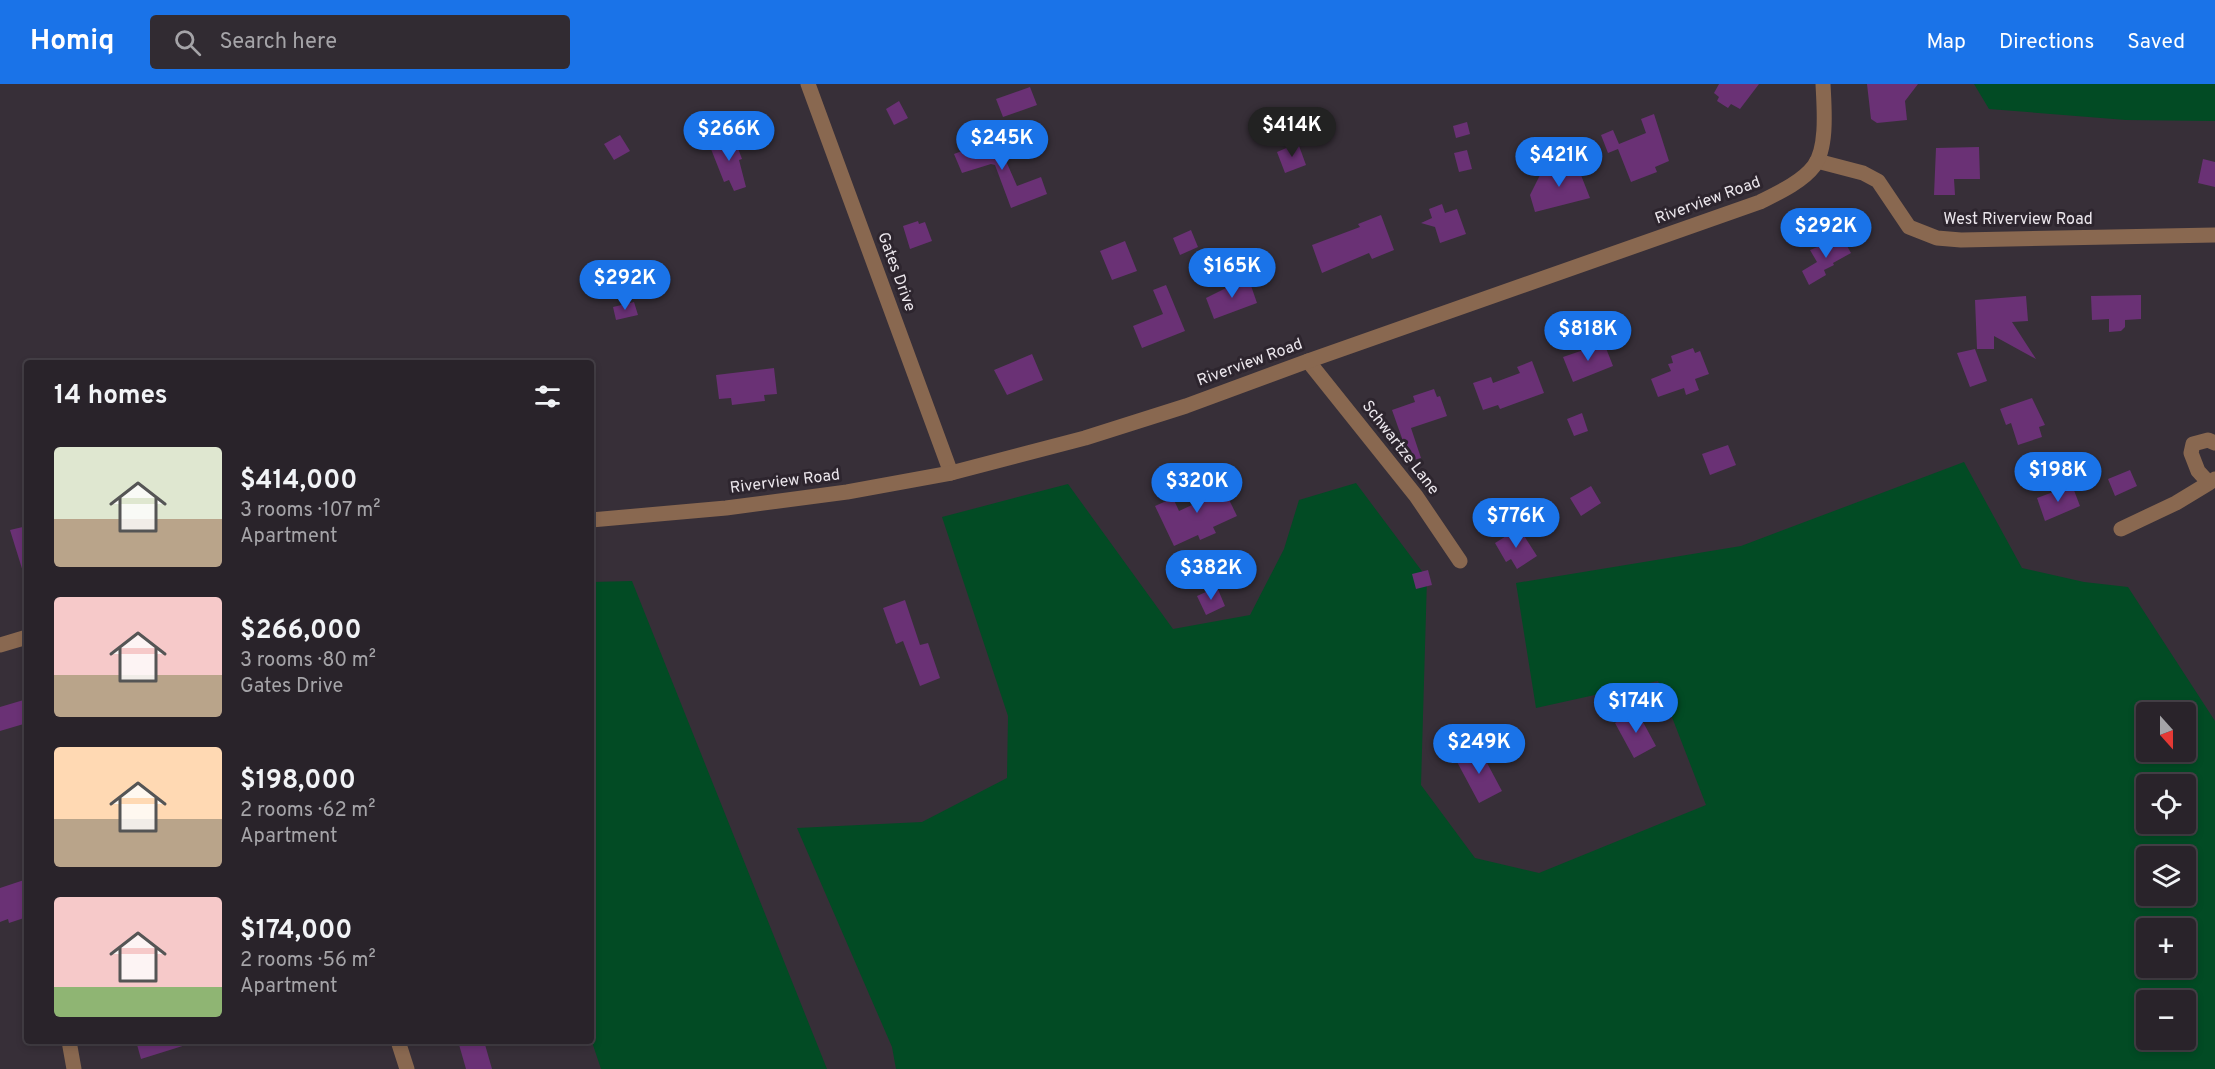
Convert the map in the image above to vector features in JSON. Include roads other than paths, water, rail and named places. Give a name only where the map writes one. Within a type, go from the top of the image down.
[{"type":"street","name":"Gates Drive","points":[[808,84],[951,472]]},
{"type":"street","points":[[1817,161],[1824,126],[1823,84]]},
{"type":"street","name":"Riverview Road","points":[[594,520],[820,496],[951,472],[1136,423],[1760,202],[1787,188],[1809,171],[1817,161]]},
{"type":"street","name":"West Riverview Road","points":[[1817,161],[1871,176],[1885,188],[1908,227],[1936,238],[1961,240],[2215,235]]},
{"type":"street","name":"Schwartze Lane","points":[[1308,361],[1416,496],[1460,561]]},
{"type":"street","points":[[2121,529],[2176,503],[2212,481],[2198,471],[2191,453],[2193,444],[2200,440],[2215,443]]},
{"type":"street","points":[[0,645],[24,638]]},
{"type":"street","points":[[70,1044],[74,1069]]},
{"type":"street","points":[[399,1044],[407,1069]]}]
